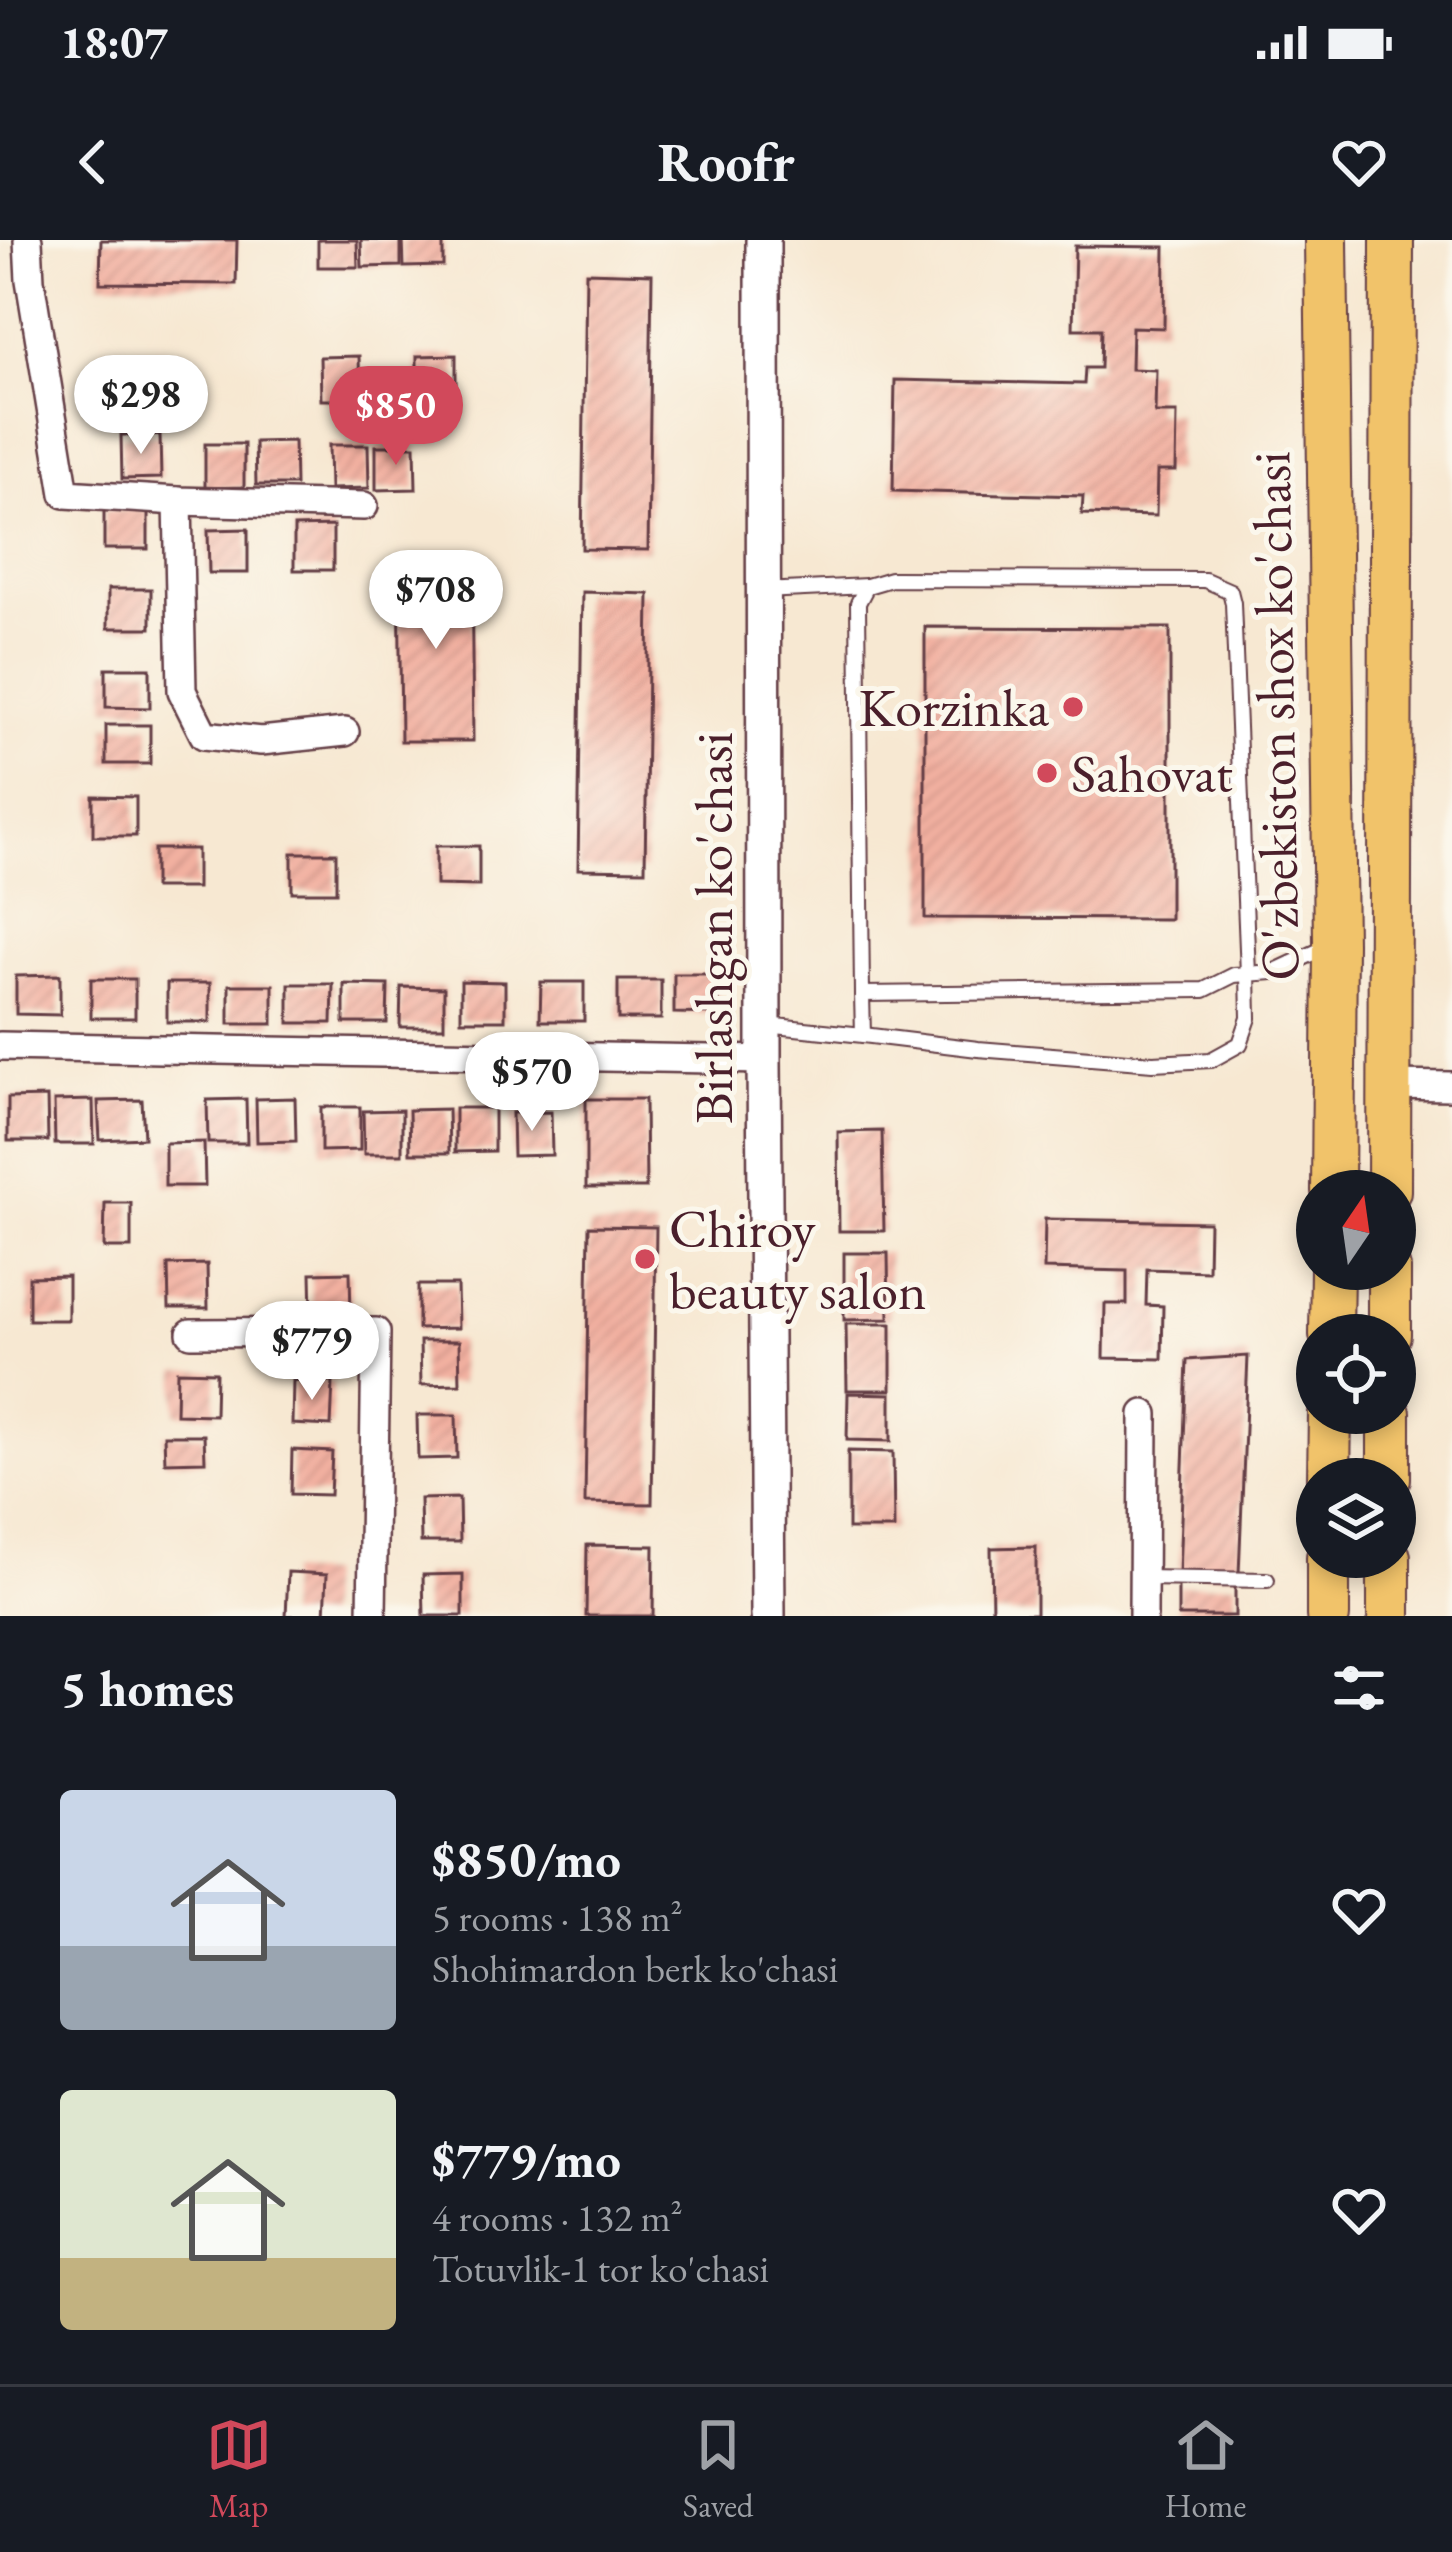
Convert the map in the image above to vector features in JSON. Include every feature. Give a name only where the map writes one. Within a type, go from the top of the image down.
[{"type":"main road","name":"O'zbekiston shox ko'chasi","points":[[1326,240],[1333,1170]]},
{"type":"main road","name":"O'zbekiston shox ko'chasi","points":[[1389,1170],[1392,240]]},
{"type":"main road","points":[[1328,1578],[1328,1616]]},
{"type":"main road","points":[[1389,1578],[1389,1616]]},
{"type":"street","points":[[28,240],[30,280],[65,494],[364,506]]},
{"type":"street","name":"Birlashgan ko'chasi","points":[[763,240],[768,1616]]},
{"type":"street","points":[[178,501],[182,691],[204,735],[261,741],[345,732]]},
{"type":"street","points":[[0,1046],[764,1060]]},
{"type":"street","points":[[1389,1085],[1452,1086]]},
{"type":"street","points":[[190,1334],[376,1332],[372,1616]]},
{"type":"street","points":[[1143,1616],[1144,1414]]},
{"type":"lane","points":[[763,591],[867,586],[891,579],[1205,580],[1230,591],[1250,1018],[1240,1044],[1211,1060],[1153,1063],[765,1025]]},
{"type":"lane","points":[[863,1035],[858,603],[867,586]]},
{"type":"lane","points":[[862,994],[1204,990],[1234,975],[1273,972],[1335,943]]},
{"type":"lane","points":[[1143,1578],[1267,1580]]},
{"type":"building","points":[[101,240],[237,240],[236,284],[100,283]]},
{"type":"building","points":[[318,240],[357,240],[358,267],[318,267]]},
{"type":"building","points":[[361,240],[401,240],[401,266],[362,267]]},
{"type":"building","points":[[403,240],[443,240],[443,266],[404,267]]},
{"type":"building","points":[[1075,246],[1165,247],[1164,328],[1132,327],[1131,369],[1156,370],[1155,413],[1177,413],[1176,471],[1157,471],[1156,516],[1082,514],[1083,496],[893,491],[895,380],[1084,384],[1085,368],[1100,368],[1101,329],[1073,329]]},
{"type":"building","points":[[586,272],[652,274],[648,550],[582,549]]},
{"type":"building","points":[[456,355],[456,399],[417,399],[417,356]]},
{"type":"building","points":[[359,356],[360,400],[321,400],[320,357]]},
{"type":"building","points":[[121,435],[160,435],[161,478],[122,479]]},
{"type":"building","points":[[294,441],[295,485],[256,485],[255,442]]},
{"type":"building","points":[[205,444],[244,444],[244,487],[205,488]]},
{"type":"building","points":[[329,445],[368,445],[369,488],[330,489]]},
{"type":"building","points":[[376,446],[415,446],[416,489],[376,490]]},
{"type":"building","points":[[104,510],[148,510],[148,549],[104,549]]},
{"type":"building","points":[[333,526],[333,570],[294,570],[294,527]]},
{"type":"building","points":[[248,529],[248,573],[209,573],[208,530]]},
{"type":"building","points":[[399,563],[471,563],[473,741],[401,741]]},
{"type":"building","points":[[108,589],[151,589],[151,628],[108,628]]},
{"type":"building","points":[[582,592],[649,594],[645,870],[578,869]]},
{"type":"building","name":"Sahovat","points":[[925,627],[1170,628],[1170,919],[925,918]]},
{"type":"building","points":[[106,668],[150,668],[150,708],[106,707]]},
{"type":"building","points":[[106,725],[150,725],[150,764],[106,764]]},
{"type":"building","points":[[93,796],[136,797],[136,836],[93,836]]},
{"type":"building","points":[[436,846],[479,846],[479,886],[436,885]]},
{"type":"building","points":[[154,849],[197,849],[197,888],[154,888]]},
{"type":"building","points":[[292,853],[336,853],[336,892],[292,892]]},
{"type":"building","points":[[674,974],[718,974],[718,1014],[674,1013]]},
{"type":"building","points":[[60,975],[60,1015],[16,1014],[16,976]]},
{"type":"building","points":[[91,979],[135,979],[135,1018],[91,1018]]},
{"type":"building","points":[[618,980],[661,980],[661,1019],[618,1019]]},
{"type":"building","points":[[461,981],[505,982],[505,1020],[461,1020]]},
{"type":"building","points":[[541,982],[584,982],[584,1021],[540,1021]]},
{"type":"building","points":[[167,983],[210,983],[210,1022],[167,1022]]},
{"type":"building","points":[[289,984],[333,984],[332,1023],[289,1023]]},
{"type":"building","points":[[344,984],[388,985],[387,1023],[344,1023]]},
{"type":"building","points":[[229,985],[273,985],[273,1024],[229,1024]]},
{"type":"building","points":[[401,987],[444,988],[444,1027],[400,1027]]},
{"type":"building","points":[[47,1097],[48,1141],[8,1141],[8,1098]]},
{"type":"building","points":[[295,1098],[296,1141],[257,1142],[256,1099]]},
{"type":"building","points":[[246,1099],[247,1143],[208,1143],[207,1100]]},
{"type":"building","points":[[586,1099],[645,1099],[646,1188],[586,1188]]},
{"type":"building","points":[[93,1100],[94,1144],[55,1144],[54,1101]]},
{"type":"building","points":[[142,1100],[144,1138],[100,1140],[98,1101]]},
{"type":"building","points":[[321,1107],[360,1107],[360,1150],[321,1151]]},
{"type":"building","points":[[455,1108],[494,1108],[494,1151],[455,1152]]},
{"type":"building","points":[[448,1109],[449,1153],[410,1153],[409,1110]]},
{"type":"building","points":[[402,1110],[402,1154],[364,1154],[363,1111]]},
{"type":"building","points":[[551,1112],[552,1155],[513,1156],[512,1113]]},
{"type":"building","points":[[882,1131],[884,1231],[839,1231],[838,1132]]},
{"type":"building","points":[[204,1142],[205,1186],[165,1186],[165,1143]]},
{"type":"building","points":[[105,1203],[131,1203],[131,1248],[104,1248]]},
{"type":"building","points":[[1045,1219],[1209,1222],[1208,1271],[1147,1269],[1146,1305],[1163,1306],[1162,1359],[1104,1358],[1105,1304],[1127,1304],[1127,1271],[1044,1269]]},
{"type":"building","points":[[589,1226],[656,1227],[652,1504],[585,1503]]},
{"type":"building","points":[[844,1253],[888,1253],[889,1319],[844,1320]]},
{"type":"building","points":[[207,1264],[208,1308],[169,1308],[168,1265]]},
{"type":"building","points":[[350,1272],[351,1316],[312,1316],[311,1273]]},
{"type":"building","points":[[68,1276],[68,1320],[29,1320],[29,1277]]},
{"type":"building","points":[[418,1285],[457,1285],[458,1328],[418,1329]]},
{"type":"building","points":[[846,1324],[891,1324],[891,1390],[847,1390]]},
{"type":"building","points":[[420,1341],[459,1341],[460,1384],[421,1385]]},
{"type":"building","points":[[1248,1356],[1239,1574],[1179,1574],[1187,1360]]},
{"type":"building","points":[[177,1371],[216,1372],[215,1415],[176,1414]]},
{"type":"building","points":[[293,1381],[333,1382],[331,1426],[292,1424]]},
{"type":"building","points":[[848,1393],[891,1394],[891,1441],[847,1440]]},
{"type":"building","points":[[417,1415],[456,1415],[457,1458],[418,1459]]},
{"type":"building","points":[[164,1435],[204,1435],[205,1461],[165,1462]]},
{"type":"building","points":[[292,1450],[332,1452],[330,1495],[291,1494]]},
{"type":"building","points":[[848,1451],[893,1452],[894,1529],[848,1529]]},
{"type":"building","points":[[459,1498],[460,1542],[421,1542],[420,1499]]},
{"type":"building","points":[[587,1545],[654,1546],[653,1616],[586,1616]]},
{"type":"building","points":[[1036,1547],[1036,1614],[992,1614],[991,1548]]},
{"type":"building","points":[[288,1572],[327,1574],[325,1616],[286,1616]]},
{"type":"building","points":[[463,1574],[463,1616],[424,1616],[423,1575]]},
{"type":"building","points":[[1235,1583],[1235,1616],[1178,1616],[1178,1586]]},
{"type":"place","name":"Korzinka","points":[[1073,707]]},
{"type":"place","name":"Sahovat","points":[[1047,773]]},
{"type":"place","name":"Chiroy beauty salon","points":[[645,1259]]}]
